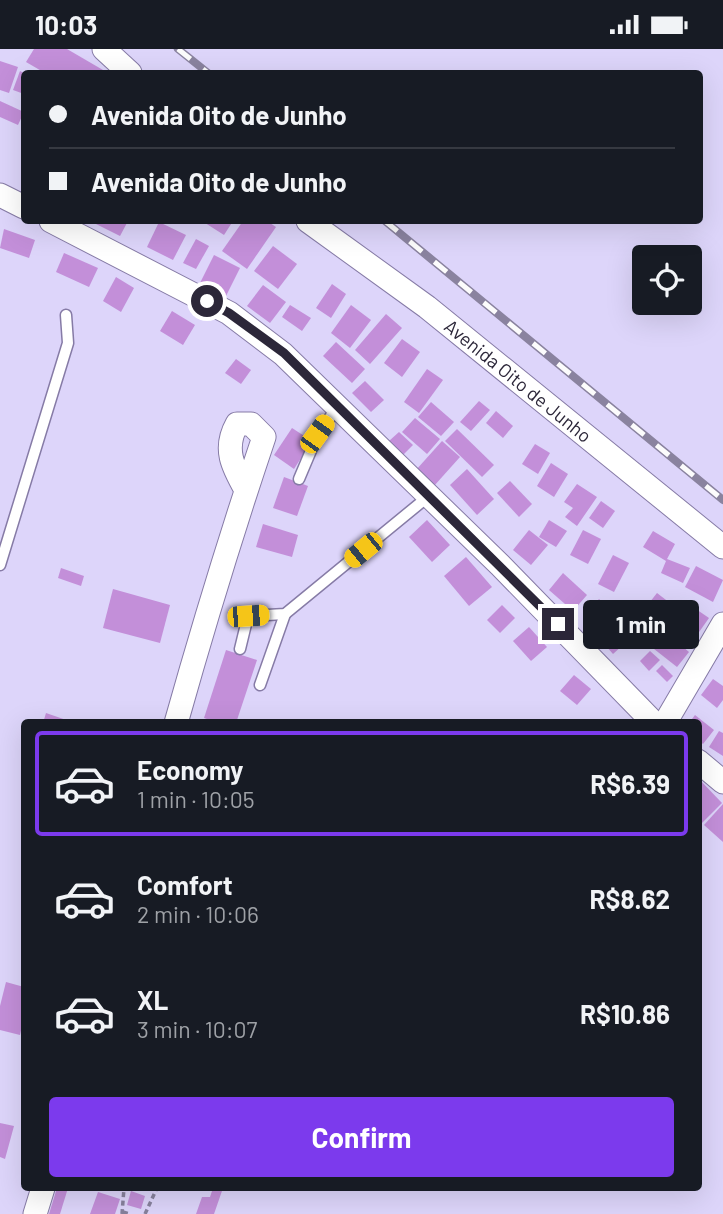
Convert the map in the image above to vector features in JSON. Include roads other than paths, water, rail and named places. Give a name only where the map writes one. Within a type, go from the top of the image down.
[{"type":"street","points":[[104,49],[127,70]]},
{"type":"street","points":[[0,195],[21,206]]},
{"type":"street","points":[[57,224],[229,313],[284,353],[430,495],[650,719]]},
{"type":"street","name":"Avenida Oito de Junho","points":[[312,224],[427,307],[723,547]]},
{"type":"street","points":[[177,719],[228,542],[246,490]]},
{"type":"street","points":[[668,719],[723,624]]},
{"type":"street","points":[[702,764],[723,782]]},
{"type":"street","points":[[35,1214],[42,1191]]},
{"type":"lane","points":[[0,565],[68,343],[66,315]]},
{"type":"lane","points":[[299,479],[317,434],[338,406]]},
{"type":"lane","points":[[260,685],[285,614],[430,495]]},
{"type":"lane","points":[[240,649],[248,616],[285,614]]},
{"type":"railway","points":[[178,49],[204,70]]},
{"type":"railway","points":[[389,224],[723,500]]}]
